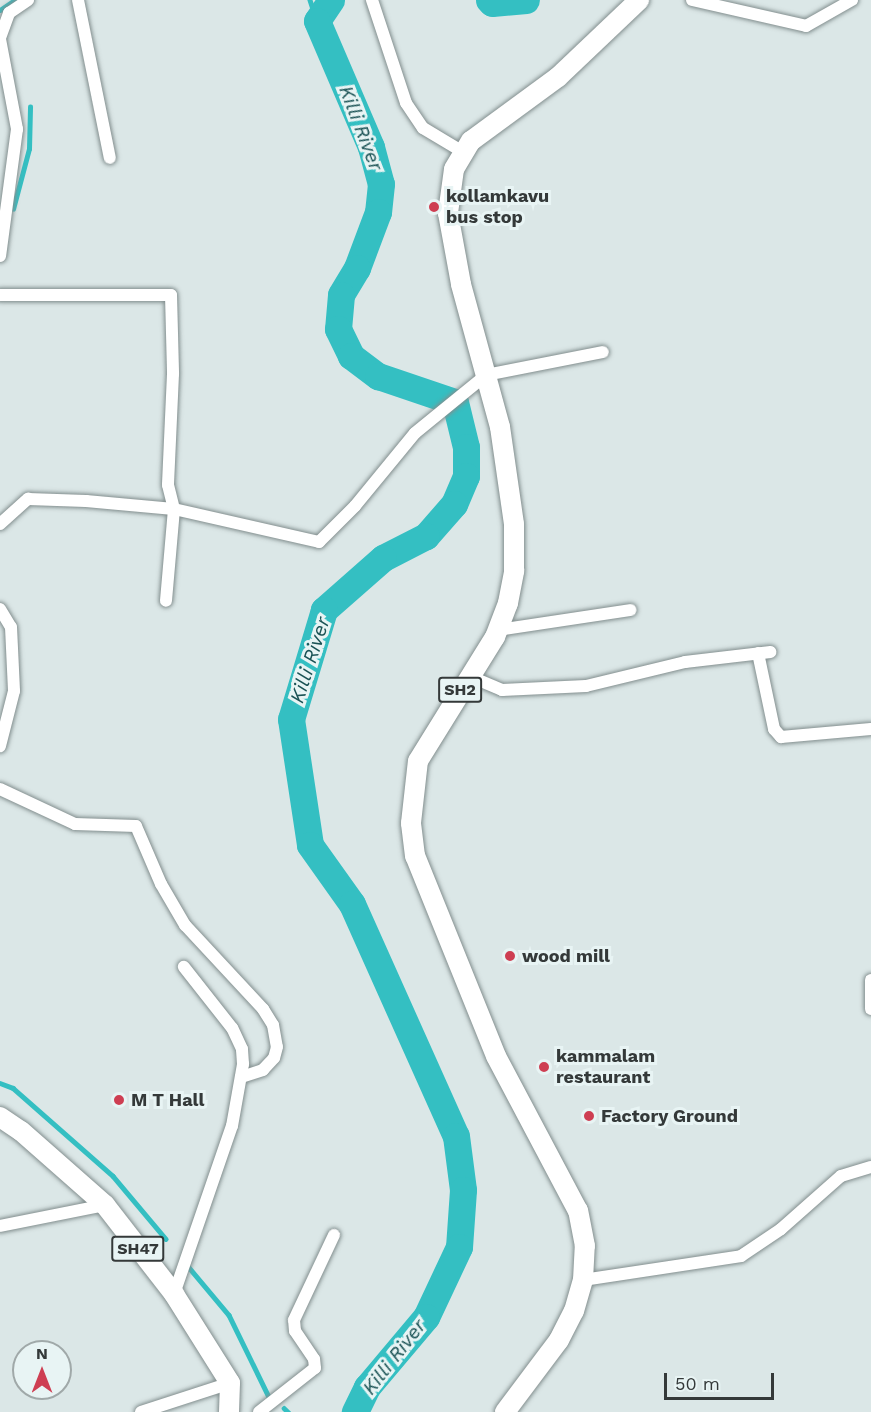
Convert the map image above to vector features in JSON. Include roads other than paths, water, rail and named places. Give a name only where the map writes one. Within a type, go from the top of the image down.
[{"type":"main road","name":"SH2","points":[[505,1412],[559,1340],[574,1311],[583,1280],[585,1246],[578,1211],[496,1056],[415,856],[411,823],[418,760],[498,630],[508,603],[514,571],[514,524],[500,427],[461,284],[448,213],[454,169],[471,141],[558,77],[639,0]]},
{"type":"main road","name":"SH47","points":[[0,1117],[21,1131],[105,1205],[174,1294],[230,1383]]},
{"type":"main road","points":[[229,1412],[230,1383]]},
{"type":"street","points":[[0,256],[17,129],[0,39],[9,13],[28,0]]},
{"type":"street","points":[[78,0],[110,158]]},
{"type":"street","points":[[372,0],[406,103],[423,128],[463,152]]},
{"type":"street","points":[[692,0],[806,26],[852,0]]},
{"type":"street","points":[[0,295],[171,295],[173,374],[168,485],[174,509],[166,601]]},
{"type":"street","points":[[0,524],[28,499],[174,509],[319,542],[355,506],[415,434],[486,375],[603,352]]},
{"type":"street","points":[[0,609],[11,627],[14,691],[0,746]]},
{"type":"street","points":[[498,630],[631,610]]},
{"type":"street","points":[[469,676],[502,690],[615,681],[685,662],[764,653],[774,729],[781,737],[871,729]]},
{"type":"street","points":[[0,789],[75,824],[136,826],[161,884],[185,925],[263,1008],[273,1025],[277,1047],[274,1058],[263,1070],[241,1077]]},
{"type":"street","points":[[174,1294],[232,1126],[241,1077],[242,1049],[232,1028],[184,967]]},
{"type":"street","points":[[871,980],[871,1009]]},
{"type":"street","points":[[583,1280],[741,1256],[781,1229],[841,1176],[871,1167]]},
{"type":"street","points":[[0,1226],[105,1205]]},
{"type":"street","points":[[259,1412],[315,1368],[314,1359],[295,1330],[294,1320],[334,1234]]},
{"type":"street","points":[[141,1412],[230,1383]]},
{"type":"waterway","points":[[0,10],[15,0]]},
{"type":"waterway","points":[[310,0],[317,21]]},
{"type":"waterway","name":"Killi River","points":[[331,0],[317,21],[371,147],[381,184],[378,212],[357,268],[341,295],[338,329],[351,356],[378,376],[455,402],[466,447],[466,476],[454,504],[426,536],[383,558],[324,610],[291,719],[310,845],[352,904],[456,1136],[463,1190],[459,1247],[426,1317],[367,1387],[355,1412]]},
{"type":"waterway","name":"Killi River","points":[[489,0],[492,3],[526,0]]},
{"type":"waterway","points":[[13,209],[29,149],[30,107]]},
{"type":"waterway","points":[[0,1083],[13,1088],[113,1176],[166,1239]]},
{"type":"waterway","points":[[187,1265],[229,1315],[269,1397]]},
{"type":"waterway","points":[[284,1408],[288,1412]]},
{"type":"place","name":"kollamkavu bus stop","points":[[434,207]]},
{"type":"place","name":"wood mill","points":[[510,956]]},
{"type":"place","name":"kammalam restaurant","points":[[544,1067]]},
{"type":"place","name":"M T Hall","points":[[119,1100]]},
{"type":"place","name":"Factory Ground","points":[[589,1116]]}]
